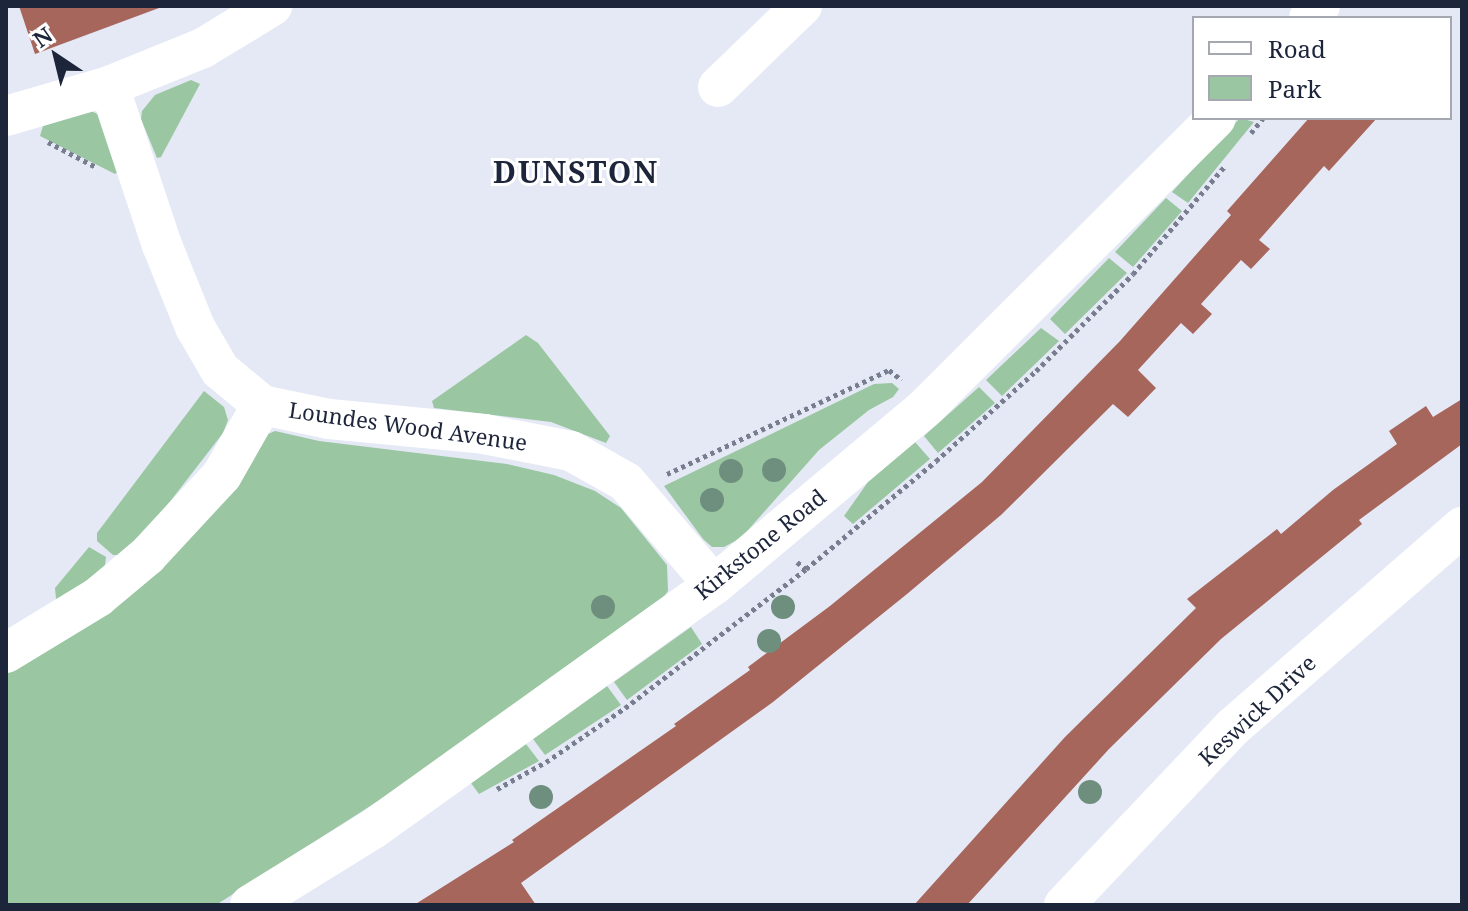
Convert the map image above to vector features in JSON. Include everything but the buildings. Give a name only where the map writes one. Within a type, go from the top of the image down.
[{"type":"street","points":[[6,116],[109,86],[203,48],[272,6]]},
{"type":"street","points":[[718,87],[802,6]]},
{"type":"street","name":"Loundes Wood Avenue","points":[[109,86],[143,191],[195,327],[220,370],[262,405],[329,419],[484,434],[571,451],[633,490],[714,585]]},
{"type":"street","name":"Kirkstone Road","points":[[250,905],[373,829],[714,585],[931,402],[1230,130]]},
{"type":"street","points":[[6,653],[98,597],[147,556],[222,475],[262,405]]},
{"type":"street","name":"Keswick Drive","points":[[1064,905],[1234,726],[1462,527]]},
{"type":"path","points":[[1230,130],[1258,120]]},
{"type":"path","points":[[47,141],[143,191]]},
{"type":"path","points":[[493,791],[546,762],[625,708],[806,569],[936,461],[1036,371],[1133,274],[1234,154]]},
{"type":"path","points":[[633,490],[889,370],[931,402]]},
{"type":"path","points":[[767,540],[806,569]]},
{"type":"green space","points":[[191,80],[200,84],[161,157],[157,158],[141,119],[142,111],[155,95]]},
{"type":"green space","points":[[91,111],[102,116],[121,169],[115,174],[40,136],[43,126]]},
{"type":"green space","points":[[1238,120],[1254,122],[1188,203],[1172,192]]},
{"type":"green space","points":[[1166,198],[1182,211],[1133,267],[1115,252]]},
{"type":"green space","points":[[1109,258],[1127,273],[1065,334],[1050,319]]},
{"type":"green space","points":[[1041,328],[1059,341],[1002,396],[986,380]]},
{"type":"green space","points":[[526,335],[538,343],[610,436],[606,443],[551,422],[434,408],[432,401]]},
{"type":"green space","points":[[892,383],[899,389],[893,397],[869,410],[819,450],[741,538],[724,547],[712,547],[703,539],[664,486],[874,384]]},
{"type":"green space","points":[[979,387],[995,403],[938,453],[924,436]]},
{"type":"green space","points":[[204,391],[224,407],[228,420],[223,433],[152,525],[118,555],[113,555],[97,541],[97,533]]},
{"type":"green space","points":[[275,431],[319,441],[507,464],[554,475],[595,491],[621,508],[667,565],[668,591],[663,598],[431,767],[216,905],[6,905],[6,669],[266,435]]},
{"type":"green space","points":[[915,442],[930,459],[853,524],[844,516],[868,482]]},
{"type":"green space","points":[[89,547],[106,557],[105,566],[68,595],[56,599],[55,588]]},
{"type":"green space","points":[[691,627],[702,644],[627,700],[614,682]]},
{"type":"green space","points":[[607,686],[621,705],[545,755],[533,739]]},
{"type":"green space","points":[[526,744],[539,761],[479,794],[471,783]]},
{"type":"district","name":"DUNSTON","points":[[576,172]]}]
